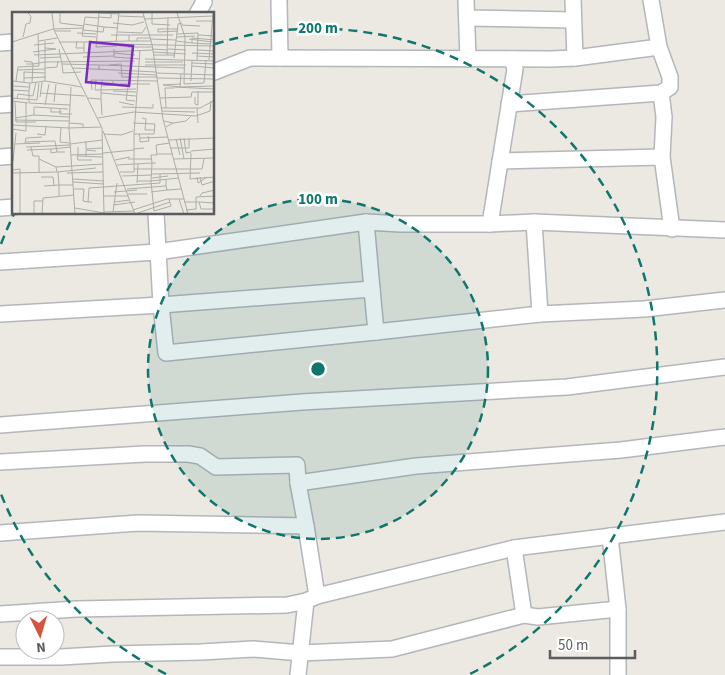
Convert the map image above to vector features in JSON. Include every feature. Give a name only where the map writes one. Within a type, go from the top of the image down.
[{"type":"street","points":[[198,12],[204,2],[203,0]]},
{"type":"street","points":[[279,0],[280,58]]},
{"type":"street","points":[[466,0],[468,59]]},
{"type":"street","points":[[573,0],[575,58]]},
{"type":"street","points":[[509,104],[661,93],[670,87],[670,77],[659,47],[651,0]]},
{"type":"street","points":[[467,18],[573,20]]},
{"type":"street","points":[[215,72],[250,58],[575,58],[659,47]]},
{"type":"street","points":[[490,224],[515,69],[512,59]]},
{"type":"street","points":[[661,93],[664,117],[662,157],[672,229]]},
{"type":"street","points":[[500,161],[662,157]]},
{"type":"street","points":[[156,215],[161,305],[166,353],[540,314],[644,309],[725,300]]},
{"type":"street","points":[[0,262],[158,252],[366,222],[490,224],[534,222],[725,230]]},
{"type":"street","points":[[366,222],[376,332]]},
{"type":"street","points":[[534,222],[540,314]]},
{"type":"street","points":[[0,314],[161,305],[372,289]]},
{"type":"street","points":[[0,424],[302,402],[567,387],[725,368]]},
{"type":"street","points":[[298,483],[416,466],[621,450],[725,437]]},
{"type":"street","points":[[0,462],[145,454],[188,454],[200,456],[216,468],[297,465],[298,483],[306,526],[311,599],[298,675]]},
{"type":"street","points":[[0,614],[76,609],[287,605],[514,548],[725,522]]},
{"type":"street","points":[[0,533],[138,523],[306,526]]},
{"type":"street","points":[[610,536],[618,608],[618,675]]},
{"type":"street","points":[[514,548],[524,616]]},
{"type":"street","points":[[0,657],[61,657],[253,649],[301,653],[392,649],[524,616],[538,617],[618,608]]}]
